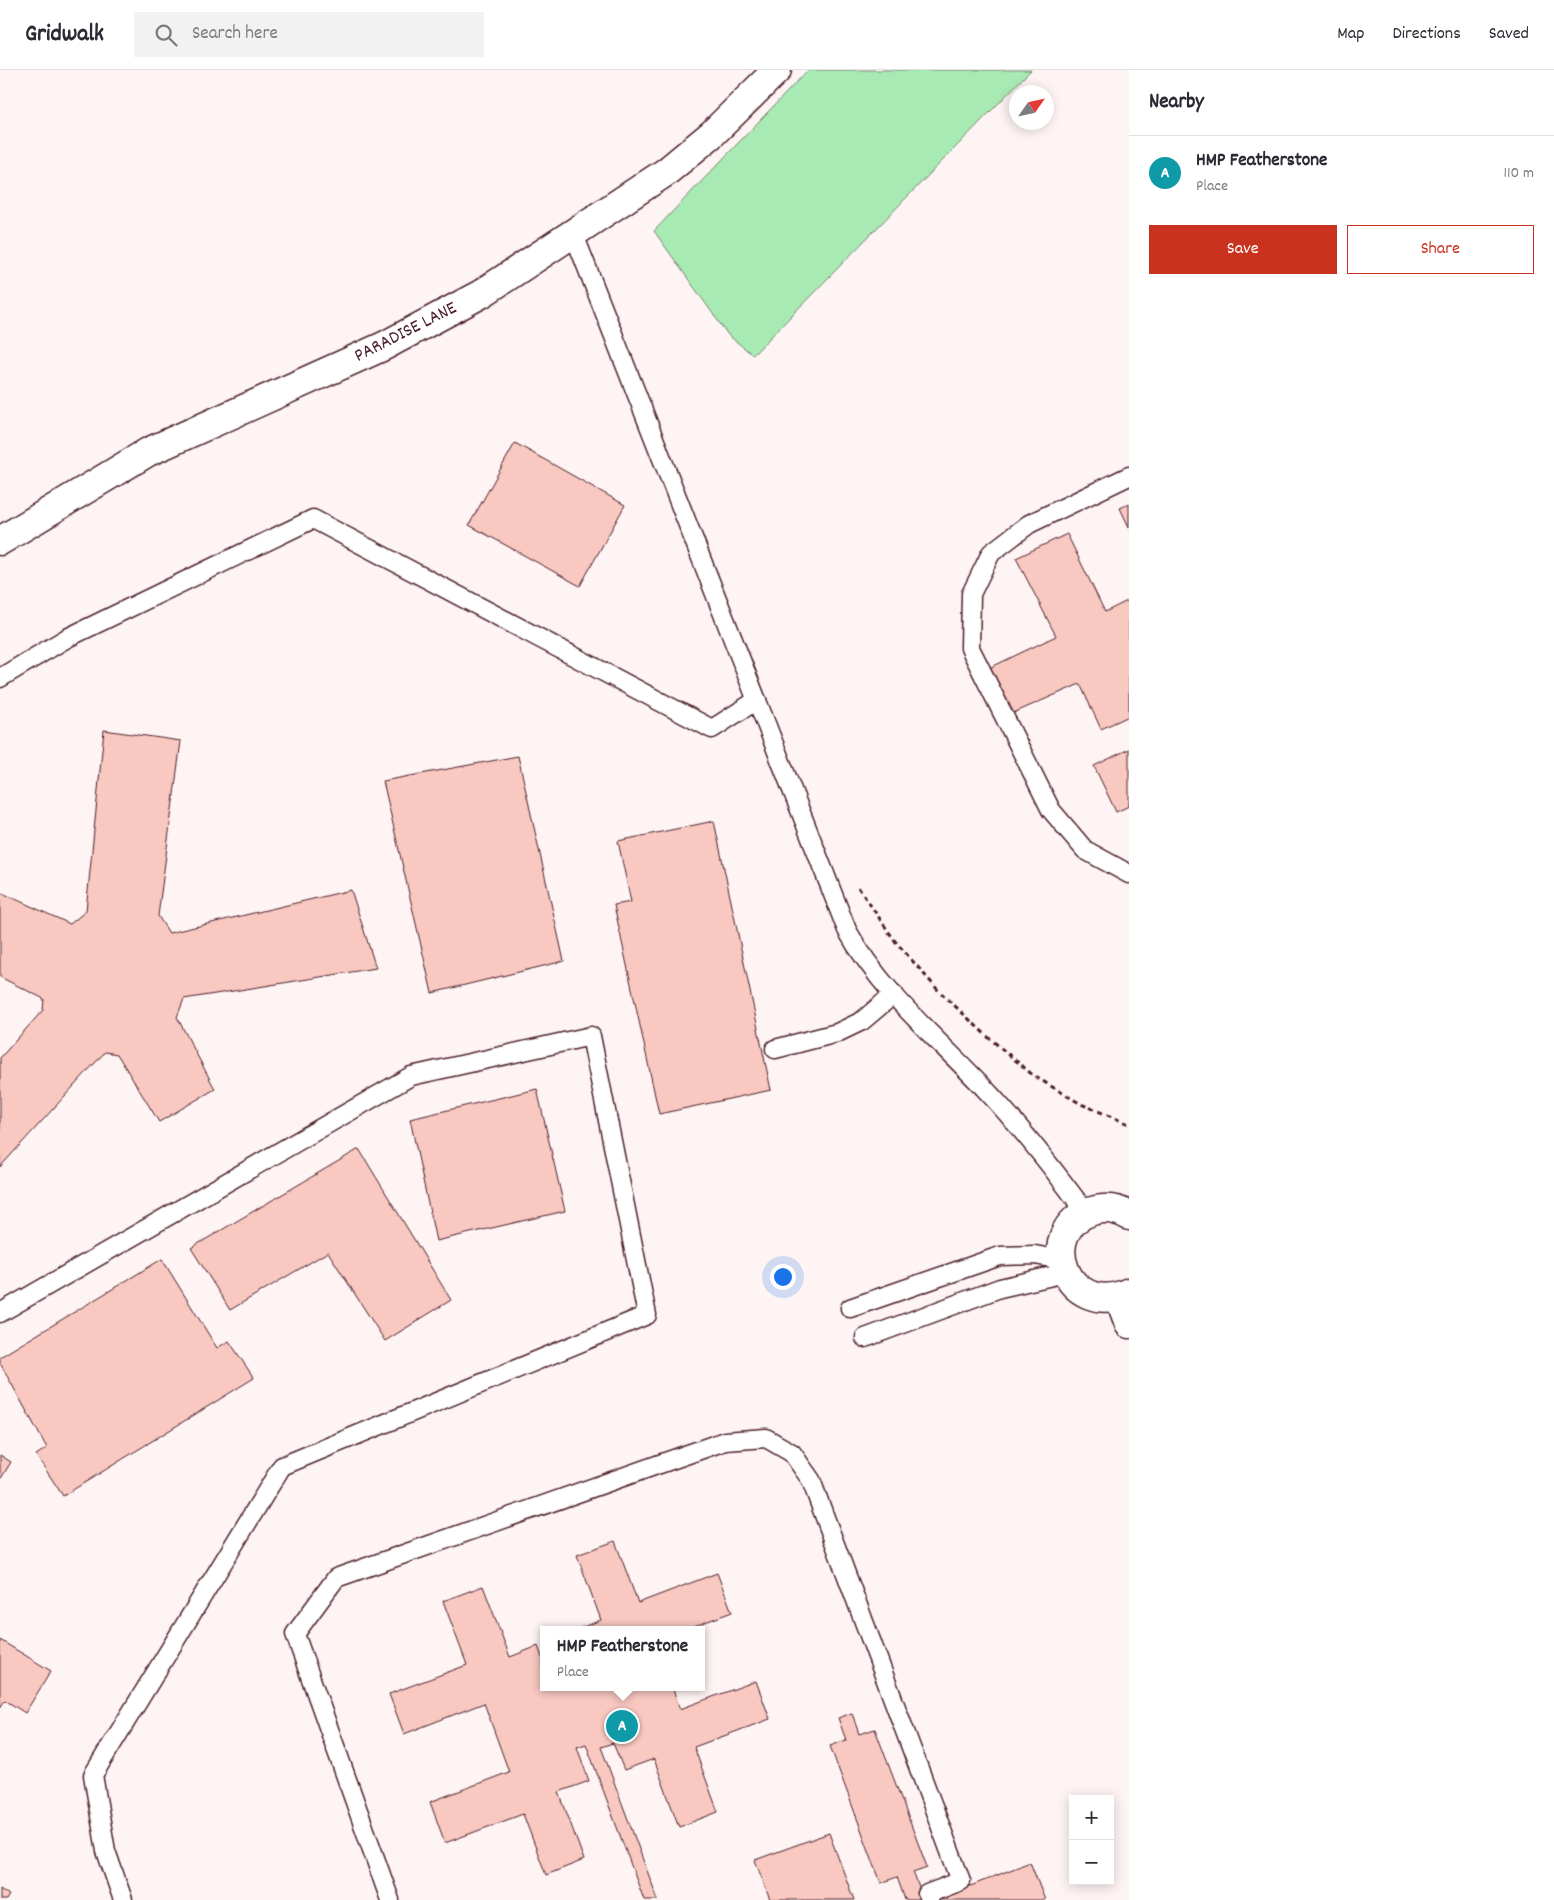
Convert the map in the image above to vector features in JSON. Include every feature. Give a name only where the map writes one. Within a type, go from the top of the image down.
[{"type":"street","name":"PARADISE LANE","points":[[0,540],[148,452],[384,346],[481,294],[666,172],[712,134],[777,70]]},
{"type":"street","points":[[1129,1216],[1108,1209],[1086,1213],[1068,1229],[1062,1244],[1063,1266],[1072,1284],[1088,1295],[1106,1299],[1124,1294],[1129,1324]]},
{"type":"lane","points":[[573,232],[847,930],[862,958],[894,994],[988,1091],[1065,1184],[1086,1213]]},
{"type":"lane","points":[[1129,476],[1029,524],[991,553],[971,594],[970,639],[970,648],[1051,810],[1085,850],[1129,874]]},
{"type":"lane","points":[[0,678],[67,638],[313,519],[712,729],[757,700]]},
{"type":"lane","points":[[775,1049],[837,1033],[862,1021],[894,994]]},
{"type":"lane","points":[[0,1313],[411,1076],[591,1036],[648,1315],[282,1466],[92,1775],[106,1852],[124,1900]]},
{"type":"lane","points":[[850,1308],[1000,1256],[1035,1255],[1063,1266]]},
{"type":"lane","points":[[865,1338],[1063,1266]]},
{"type":"lane","points":[[390,1900],[295,1634],[336,1578],[725,1440],[766,1438],[792,1453],[811,1480],[961,1881],[927,1894],[929,1900]]},
{"type":"path","points":[[833,895],[856,885],[895,941],[938,990],[988,1037],[1034,1076],[1081,1104],[1129,1124]]},
{"type":"green space","points":[[808,70],[1031,70],[1016,85],[1009,85],[1009,93],[753,355],[728,335],[654,231]]},
{"type":"building","points":[[515,443],[625,505],[580,586],[469,525]]},
{"type":"building","points":[[1129,504],[1129,527],[1120,508]]},
{"type":"building","points":[[1067,534],[1105,612],[1129,600],[1129,716],[1101,729],[1080,684],[1002,718],[979,673],[1056,636],[1016,558]]},
{"type":"building","points":[[104,730],[181,741],[158,916],[169,933],[351,890],[376,968],[184,999],[177,1017],[215,1089],[159,1122],[117,1054],[105,1052],[0,1167],[0,1058],[43,1010],[44,999],[0,977],[0,892],[70,924],[86,911]]},
{"type":"building","points":[[1129,749],[1129,806],[1116,812],[1094,766]]},
{"type":"building","points":[[518,756],[564,961],[432,993],[383,781]]},
{"type":"building","points":[[714,821],[771,1090],[659,1114],[614,905],[631,902],[618,841]]},
{"type":"building","points":[[537,1089],[565,1211],[436,1241],[410,1119]]},
{"type":"building","points":[[359,1149],[451,1300],[385,1341],[328,1252],[230,1310],[191,1248]]},
{"type":"building","points":[[162,1259],[217,1348],[229,1341],[254,1378],[63,1496],[36,1455],[47,1448],[0,1363],[0,1357]]},
{"type":"building","points":[[0,1455],[11,1462],[0,1480]]},
{"type":"building","points":[[615,1541],[638,1603],[717,1573],[732,1612],[695,1626],[585,1626],[601,1620],[577,1555]]},
{"type":"building","points":[[483,1586],[510,1657],[538,1646],[540,1652],[540,1691],[673,1691],[680,1709],[756,1681],[770,1719],[694,1747],[718,1812],[679,1827],[654,1759],[624,1770],[613,1743],[601,1747],[658,1900],[644,1900],[586,1744],[577,1747],[589,1781],[559,1792],[584,1860],[546,1875],[523,1814],[445,1843],[430,1802],[509,1772],[484,1703],[404,1734],[389,1694],[467,1665],[443,1601]]},
{"type":"building","points":[[0,1640],[51,1671],[25,1713],[5,1700],[0,1708]]},
{"type":"building","points":[[852,1713],[859,1734],[875,1729],[927,1867],[913,1872],[924,1900],[905,1900],[897,1877],[881,1883],[830,1746],[846,1740],[838,1718]]},
{"type":"building","points":[[829,1833],[854,1900],[770,1900],[755,1860]]},
{"type":"building","points":[[1030,1862],[1045,1900],[936,1900]]},
{"type":"building","points":[[0,1889],[9,1895],[6,1900],[0,1900]]},
{"type":"place","name":"HMP Featherstone","points":[[622,1726]]}]
